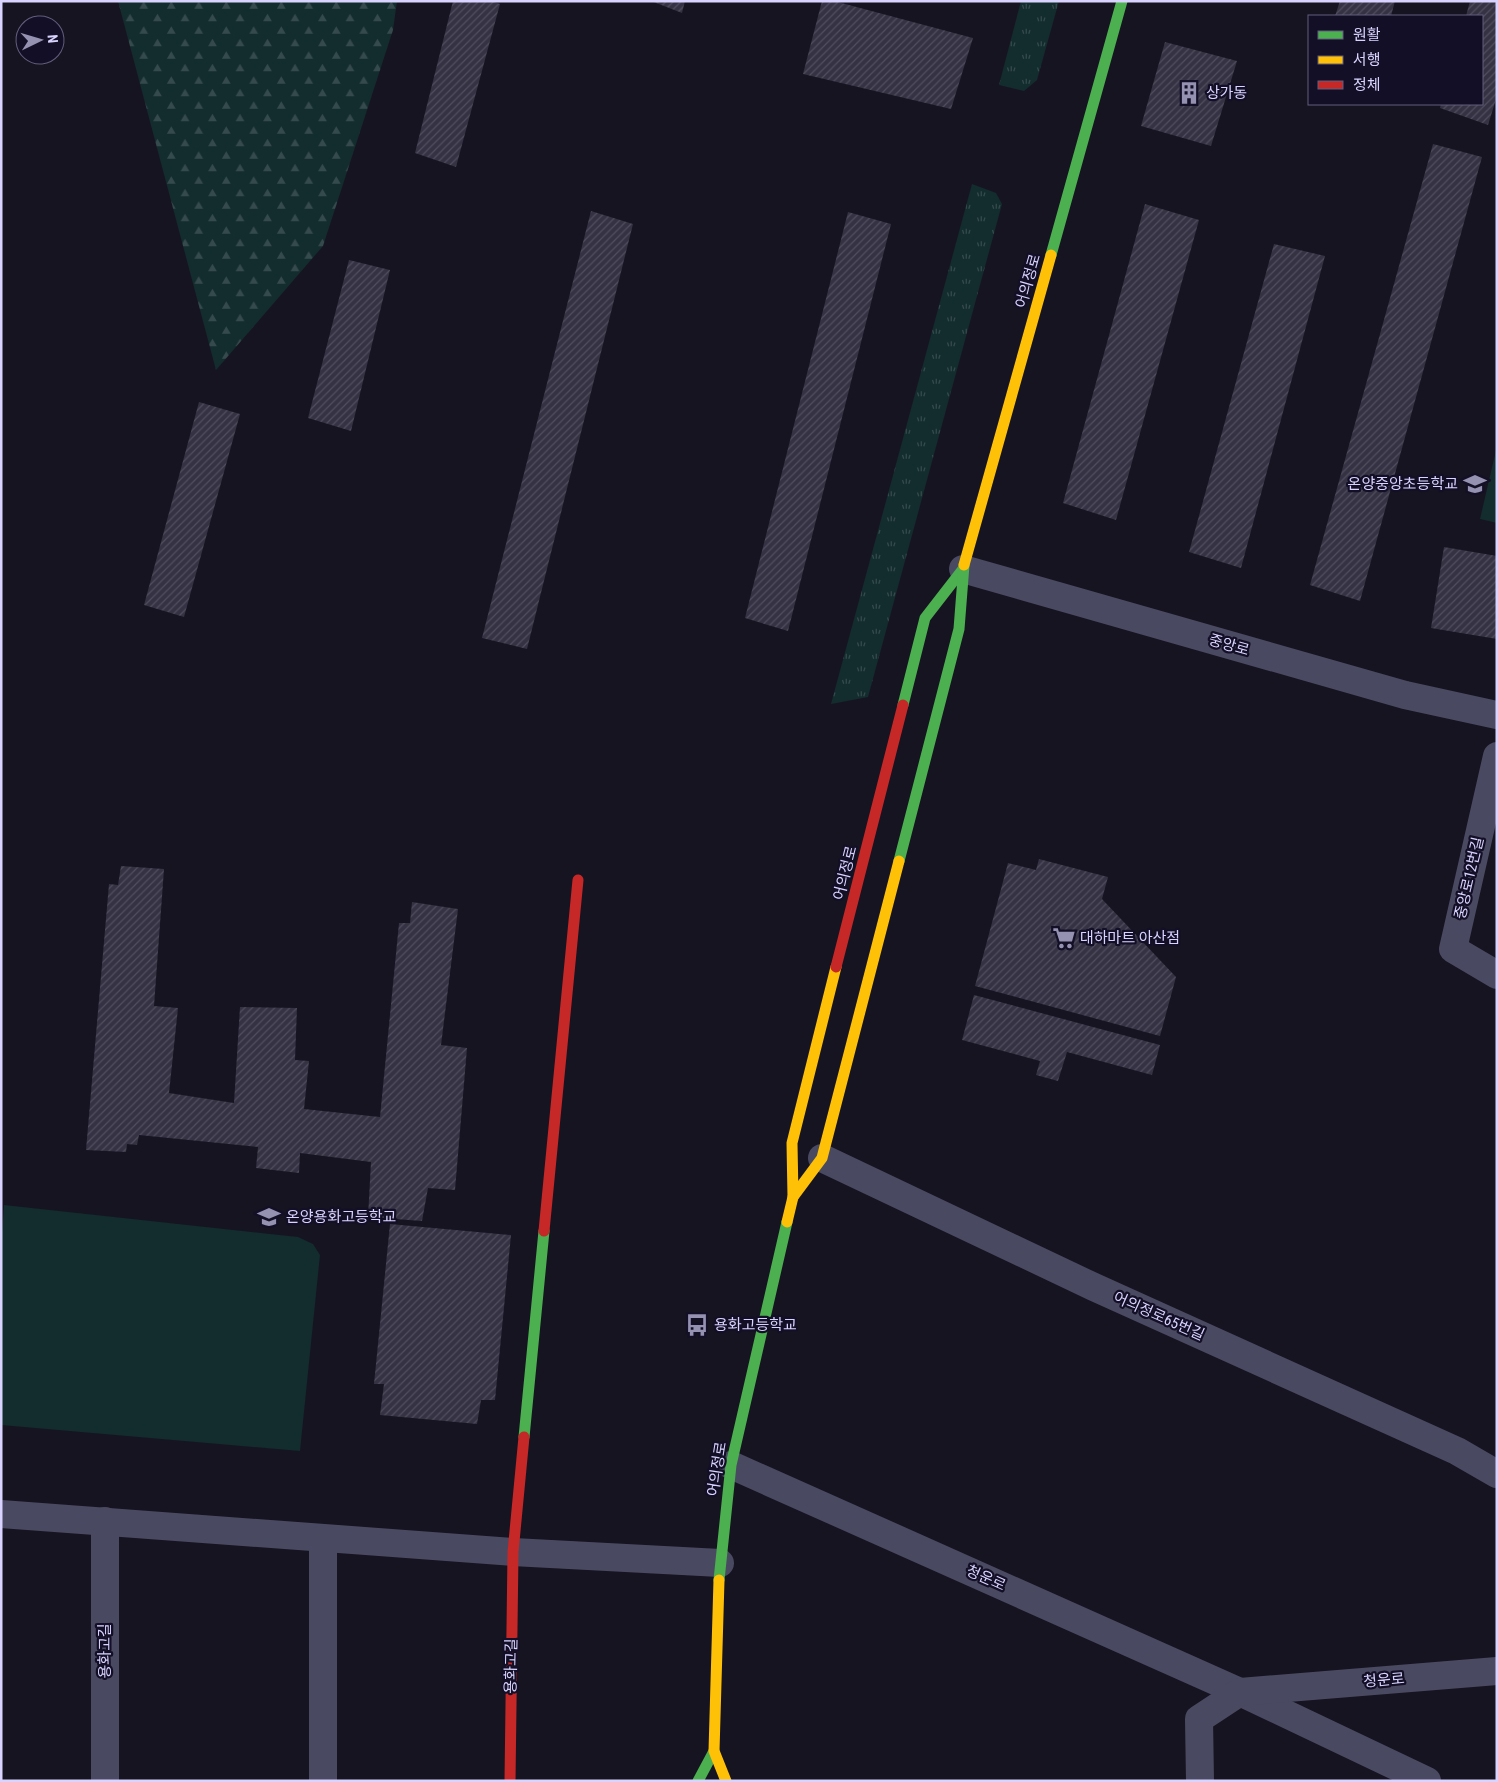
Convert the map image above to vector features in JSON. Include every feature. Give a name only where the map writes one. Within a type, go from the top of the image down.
[{"type":"main road","name":"어의정로","points":[[793,1197],[822,1158],[959,629],[963,568],[1122,1]]},
{"type":"main road","name":"어의정로","points":[[726,1781],[714,1751],[720,1563],[731,1465],[793,1197],[792,1143],[925,618],[963,568]]},
{"type":"main road","name":"용화고길","points":[[510,1781],[513,1552],[578,880]]},
{"type":"main road","name":"어의정로","points":[[698,1781],[714,1751]]},
{"type":"street","name":"중앙로","points":[[963,568],[1405,695],[1497,715]]},
{"type":"street","name":"중앙로12번길","points":[[1497,756],[1453,949],[1497,975]]},
{"type":"street","name":"어의정로65번길","points":[[822,1158],[1094,1287],[1456,1451],[1497,1474]]},
{"type":"street","name":"청운로","points":[[731,1465],[1240,1692],[1427,1781]]},
{"type":"street","points":[[1,1514],[513,1552],[720,1563]]},
{"type":"street","name":"용화고길","points":[[105,1521],[105,1781]]},
{"type":"street","points":[[323,1539],[323,1781]]},
{"type":"street","name":"청운로","points":[[1240,1692],[1497,1671]]},
{"type":"street","points":[[1200,1781],[1200,1719],[1240,1692]]},
{"type":"green space","points":[[118,1],[397,1],[393,30],[323,246],[216,370]]},
{"type":"green space","points":[[1021,1],[1059,1],[1037,80],[1024,91],[999,85]]},
{"type":"green space","points":[[972,184],[996,193],[1002,204],[868,697],[831,704]]},
{"type":"green space","points":[[1497,446],[1497,523],[1480,519]]},
{"type":"green space","points":[[4,1205],[298,1237],[313,1244],[320,1255],[300,1451],[1,1425],[1,1247]]},
{"type":"building","points":[[453,1],[491,1],[500,4],[456,167],[415,153]]},
{"type":"building","points":[[651,1],[685,1],[682,13]]},
{"type":"building","points":[[822,1],[834,1],[973,38],[951,109],[803,74]]},
{"type":"building","points":[[1340,1],[1395,1],[1391,15],[1335,15]]},
{"type":"building","points":[[1470,1],[1497,1],[1497,96],[1488,125],[1440,108],[1441,105],[1483,105],[1483,15],[1466,15]]},
{"type":"building","name":"상가동","points":[[1165,42],[1237,61],[1211,146],[1141,126]]},
{"type":"building","points":[[1433,144],[1482,157],[1360,601],[1310,585]]},
{"type":"building","points":[[1145,204],[1199,220],[1116,520],[1063,503]]},
{"type":"building","points":[[591,211],[633,224],[527,649],[482,638]]},
{"type":"building","points":[[848,212],[891,224],[788,631],[745,618]]},
{"type":"building","points":[[1274,244],[1325,256],[1241,568],[1189,552]]},
{"type":"building","points":[[349,260],[390,270],[351,431],[308,418]]},
{"type":"building","points":[[199,402],[240,414],[184,617],[144,605]]},
{"type":"building","points":[[1444,547],[1497,556],[1497,639],[1431,628]]},
{"type":"building","name":"대하마트 아산점","points":[[1039,859],[1108,877],[1102,899],[1176,977],[1160,1036],[975,986],[1008,863],[1036,870]]},
{"type":"building","points":[[121,866],[164,869],[154,1006],[178,1008],[169,1093],[234,1103],[240,1007],[297,1008],[295,1060],[309,1061],[304,1109],[380,1117],[399,923],[410,923],[412,902],[458,909],[441,1045],[467,1048],[455,1190],[428,1188],[422,1221],[368,1217],[371,1162],[300,1153],[299,1173],[256,1168],[258,1147],[139,1135],[137,1145],[127,1144],[126,1152],[86,1150],[109,884],[118,885]]},
{"type":"building","points":[[974,995],[1160,1045],[1152,1075],[1067,1052],[1058,1081],[1036,1075],[1040,1061],[962,1040]]},
{"type":"building","points":[[390,1224],[511,1235],[495,1400],[481,1400],[477,1424],[380,1415],[384,1384],[374,1384]]},
{"type":"traffic: fast","points":[[1051,255],[1122,1]]},
{"type":"traffic: fast","points":[[899,861],[959,629],[964,565]]},
{"type":"traffic: fast","points":[[903,705],[925,618],[963,569]]},
{"type":"traffic: fast","points":[[719,1580],[731,1465],[787,1222]]},
{"type":"traffic: fast","points":[[524,1437],[544,1231]]},
{"type":"traffic: fast","points":[[698,1781],[714,1751]]},
{"type":"traffic: slow","points":[[964,565],[1051,255]]},
{"type":"traffic: slow","points":[[793,1197],[822,1158],[899,861]]},
{"type":"traffic: slow","points":[[787,1222],[793,1197],[792,1143],[836,967]]},
{"type":"traffic: slow","points":[[719,1580],[714,1751],[726,1781]]},
{"type":"traffic: jam","points":[[836,967],[903,705]]},
{"type":"traffic: jam","points":[[544,1231],[578,880]]},
{"type":"traffic: jam","points":[[510,1781],[513,1552],[524,1437]]},
{"type":"place","name":"상가동","points":[[1189,93]]},
{"type":"place","name":"온양중앙초등학교","points":[[1475,484]]},
{"type":"place","name":"대하마트 아산점","points":[[1064,938]]},
{"type":"place","name":"온양용화고등학교","points":[[269,1217]]},
{"type":"place","name":"용화고등학교","points":[[697,1325]]}]
